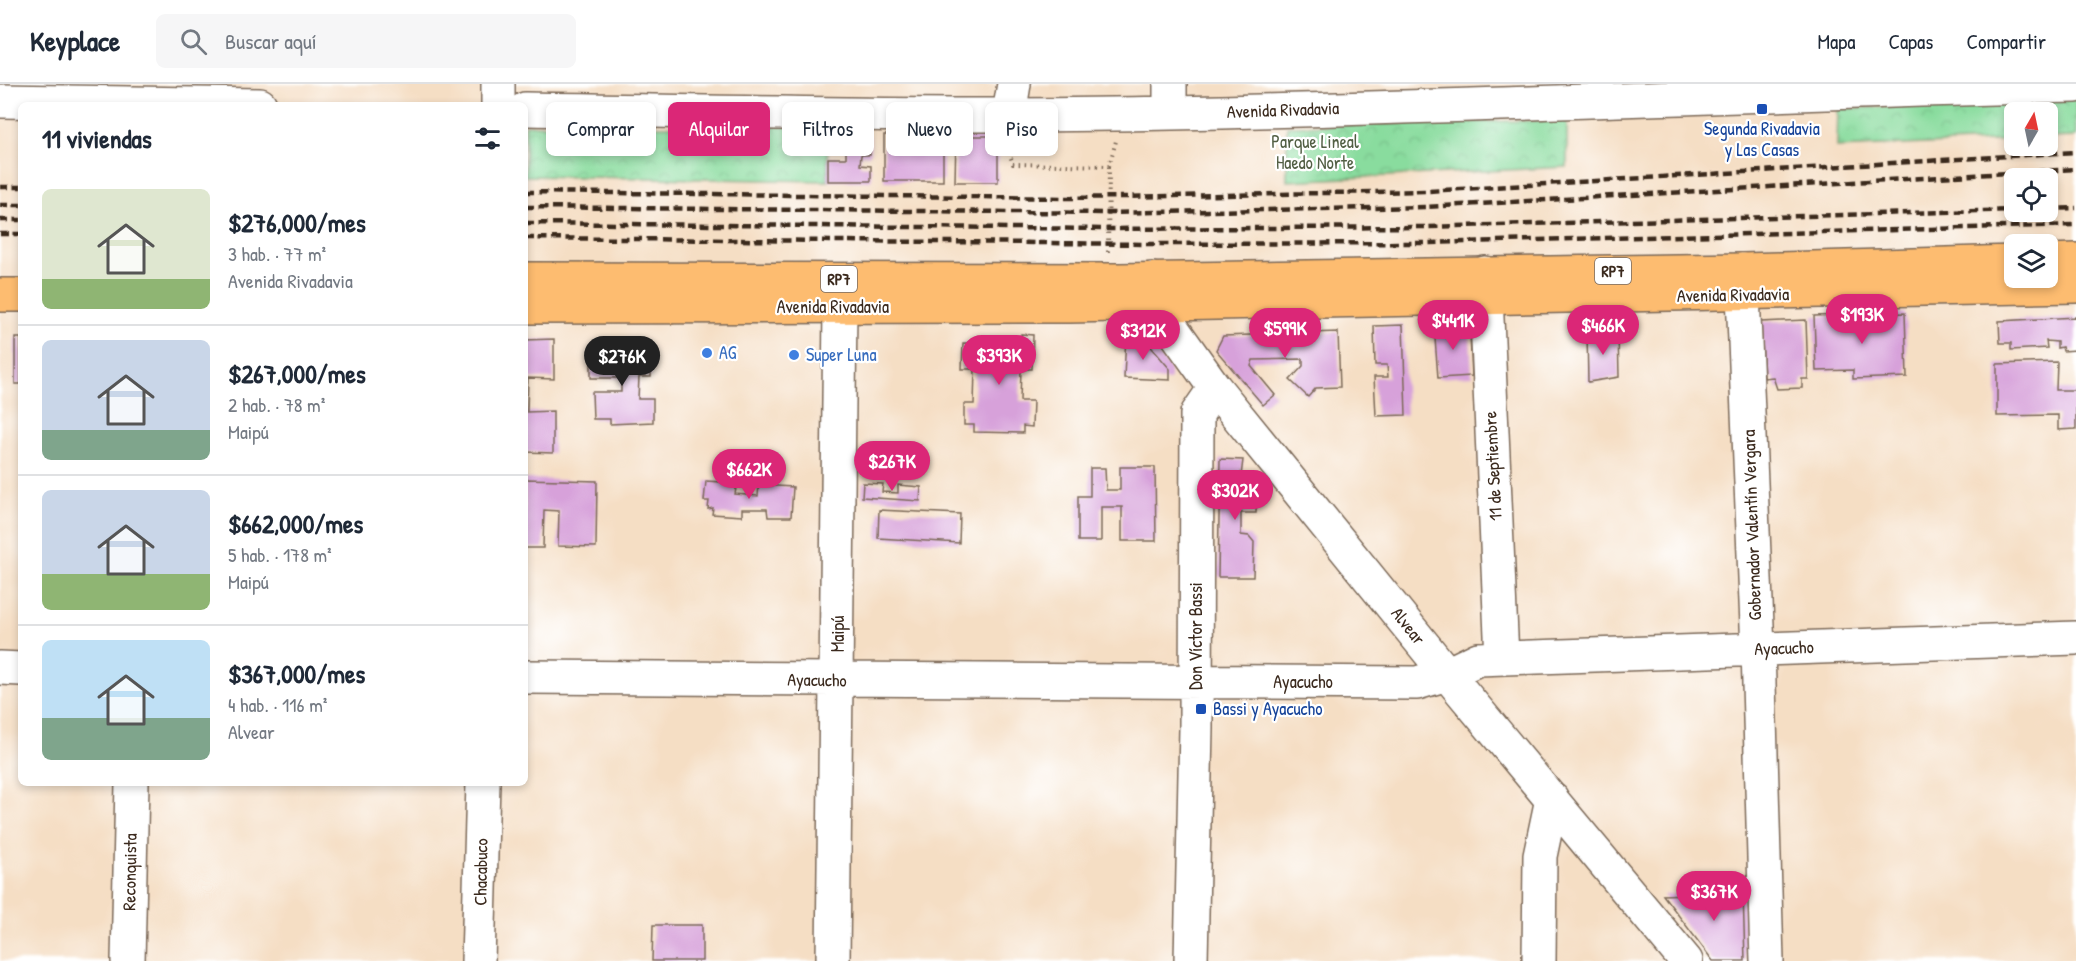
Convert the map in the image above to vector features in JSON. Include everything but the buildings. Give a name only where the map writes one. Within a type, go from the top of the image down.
[{"type":"main road","points":[[2058,261],[2076,260]]},
{"type":"main road","name":"Avenida Rivadavia","points":[[1742,282],[2004,263]]},
{"type":"main road","name":"Avenida Rivadavia","points":[[528,279],[1154,292]]},
{"type":"main road","name":"Avenida Rivadavia","points":[[528,307],[840,307],[1154,292],[1742,282],[2076,286]]},
{"type":"main road","points":[[0,295],[18,295]]},
{"type":"street","points":[[498,84],[498,102]]},
{"type":"street","name":"Avenida Rivadavia","points":[[1058,102],[1785,88],[2076,86]]},
{"type":"street","points":[[0,101],[145,94],[229,102]]},
{"type":"street","name":"Avenida Rivadavia","points":[[528,110],[985,104]]},
{"type":"street","name":"Gobernador Valentín Vergara","points":[[1742,282],[1758,649],[1767,961]]},
{"type":"street","name":"11 de Septiembre","points":[[1485,287],[1502,658]]},
{"type":"street","name":"Alvear","points":[[1154,292],[1215,388],[1447,674],[1686,961]]},
{"type":"street","name":"Maipú","points":[[833,961],[838,680],[840,307]]},
{"type":"street","name":"Don Víctor Bassi","points":[[1191,961],[1196,682],[1197,414],[1215,388]]},
{"type":"street","name":"Ayacucho","points":[[528,677],[1418,683],[1447,674],[1467,662],[1502,658],[2076,638]]},
{"type":"street","points":[[0,668],[18,669]]},
{"type":"street","name":"Reconquista","points":[[128,961],[132,786]]},
{"type":"street","name":"Chacabuco","points":[[478,961],[483,786]]},
{"type":"street","points":[[1539,961],[1540,856],[1552,800]]},
{"type":"path","points":[[1108,260],[1109,166],[1118,134]]},
{"type":"path","points":[[1012,156],[1013,164],[1109,166]]},
{"type":"green space","points":[[2076,98],[2076,137],[2058,138],[2058,102],[2004,102],[2004,140],[1837,148],[1838,109]]},
{"type":"green space","name":"Parque Lineal Haedo Norte","points":[[1567,120],[1567,167],[1287,181],[1287,126]]},
{"type":"green space","points":[[528,125],[546,125],[546,156],[656,156],[656,126],[668,126],[668,156],[770,156],[770,127],[782,127],[782,156],[828,156],[828,181],[528,176]]},
{"type":"railway","points":[[528,192],[1071,198],[1428,191],[2076,152]]},
{"type":"railway","points":[[528,207],[1108,213],[1427,207],[2076,169]]},
{"type":"railway","points":[[0,187],[18,187]]},
{"type":"railway","points":[[0,205],[18,205]]},
{"type":"railway","points":[[2058,209],[2076,208]]},
{"type":"railway","points":[[528,223],[1108,229],[1426,227],[2004,210]]},
{"type":"railway","points":[[0,220],[18,220]]},
{"type":"railway","points":[[528,238],[1150,244],[1427,243],[2076,225]]},
{"type":"railway","points":[[0,234],[18,234]]},
{"type":"place","name":"Segunda Rivadavia y Las Casas","points":[[1762,109]]},
{"type":"place","name":"AG","points":[[707,353]]},
{"type":"place","name":"Super Luna","points":[[794,355]]},
{"type":"place","name":"Bassi y Ayacucho","points":[[1201,709]]}]
